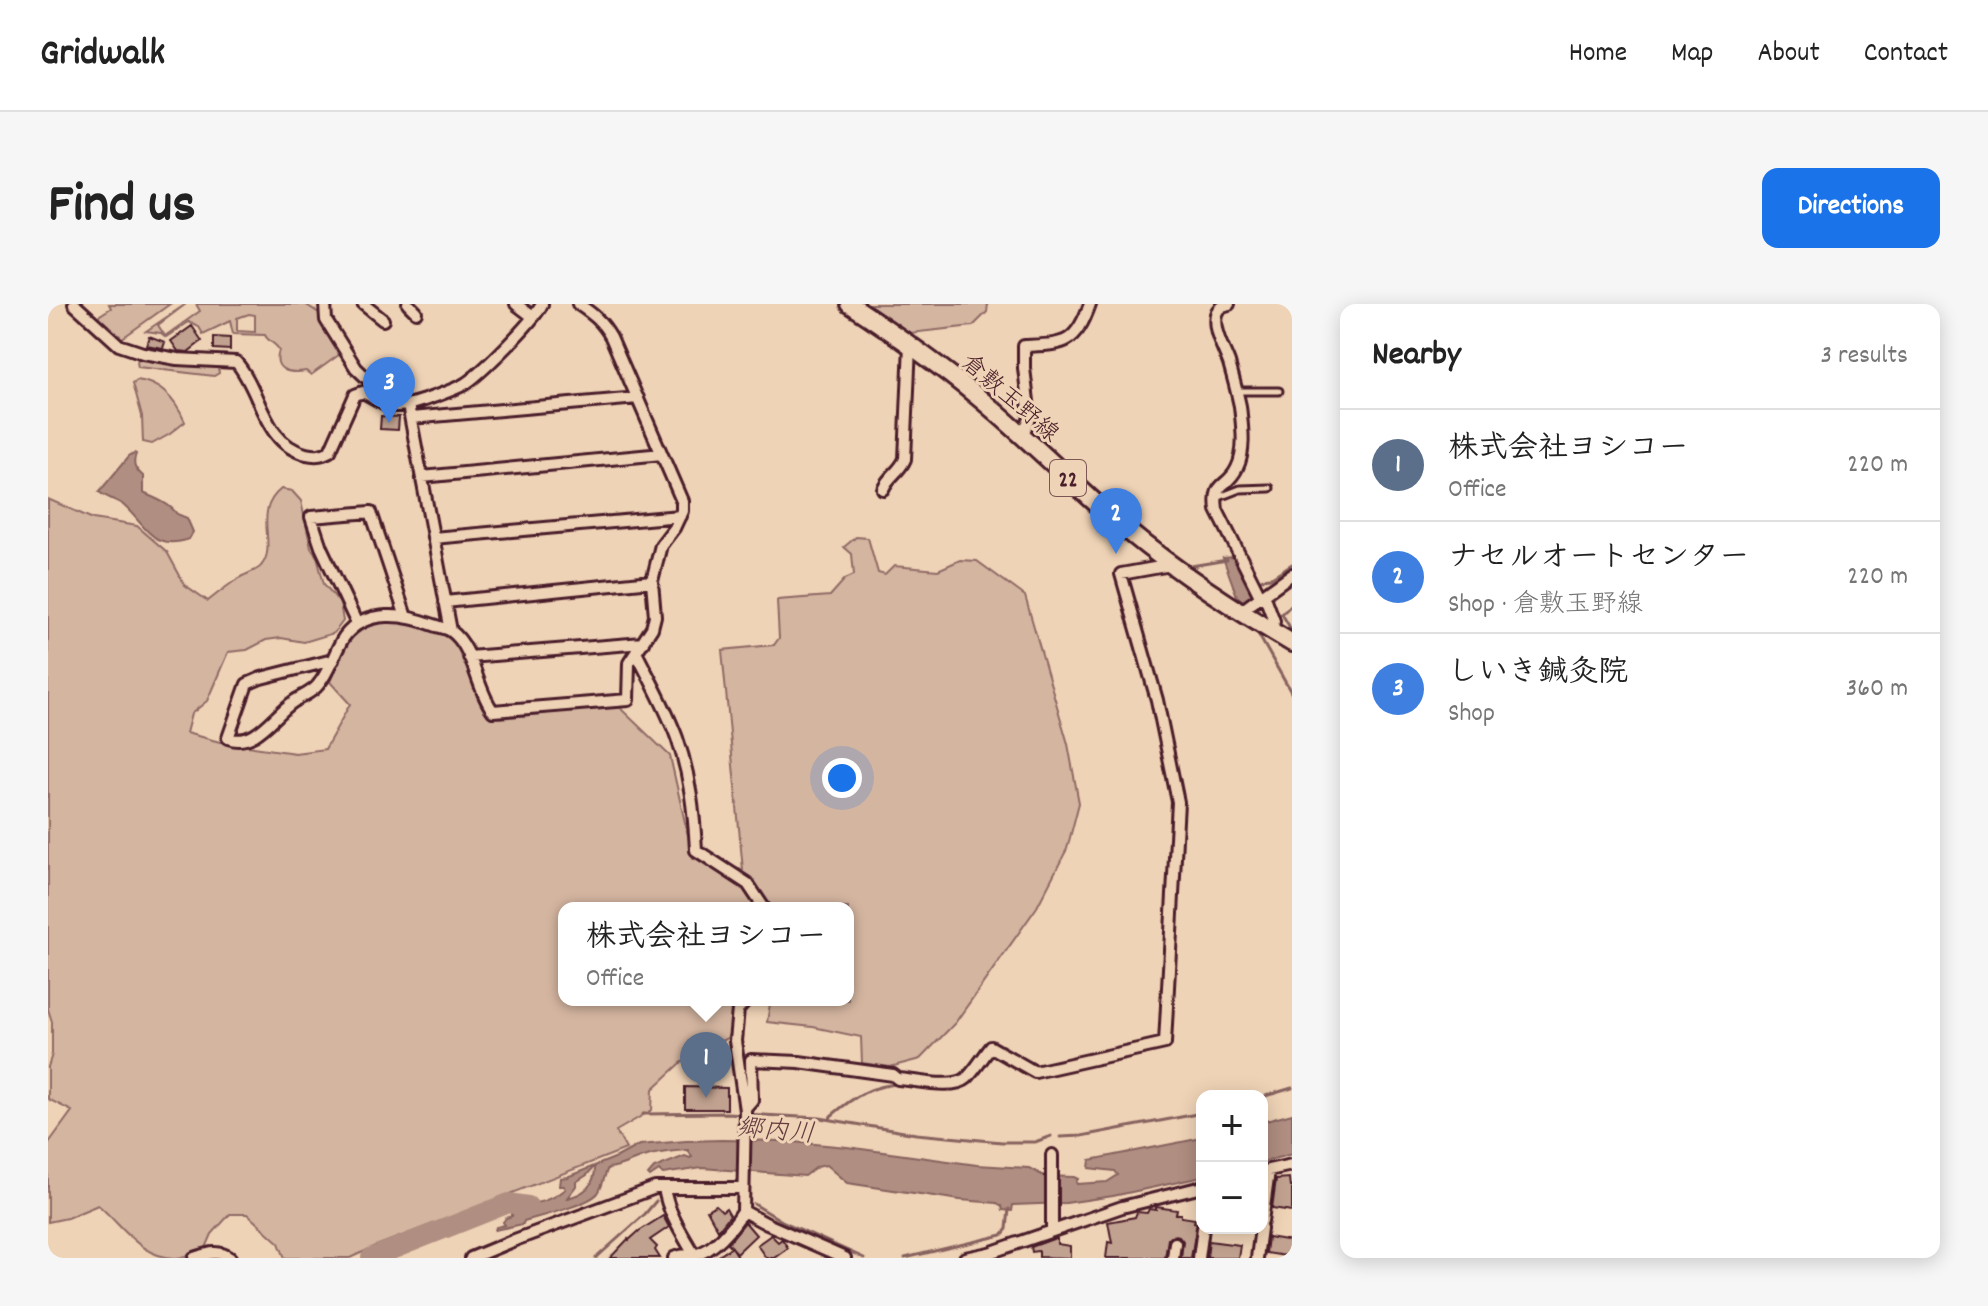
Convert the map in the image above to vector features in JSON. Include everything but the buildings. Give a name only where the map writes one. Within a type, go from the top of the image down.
[{"type":"main road","name":"倉敷玉野線","points":[[850,304],[910,344],[979,398],[1111,517],[1171,565],[1253,596],[1292,643]]},
{"type":"street","points":[[74,304],[119,345],[177,359],[236,362],[246,374],[272,429],[287,446],[316,456],[330,451],[355,395],[363,392],[393,407],[465,384],[494,358],[542,304]]},
{"type":"street","points":[[325,304],[326,320],[356,368],[381,392],[405,405],[411,418],[451,631],[467,650],[486,702],[493,711],[628,700],[629,663],[652,628],[655,616],[652,581],[661,545],[682,511],[682,501],[603,323],[578,304]]},
{"type":"street","points":[[363,304],[383,320]]},
{"type":"street","points":[[516,304],[533,317]]},
{"type":"street","points":[[1022,436],[1030,418],[1024,346],[1062,344],[1072,337],[1086,317],[1090,304]]},
{"type":"street","points":[[1229,304],[1217,311],[1215,320],[1236,391],[1242,433],[1241,457],[1236,471],[1216,491],[1215,499],[1253,596],[1272,622]]},
{"type":"street","points":[[883,489],[901,469],[905,459],[910,344]]},
{"type":"street","points":[[411,418],[638,398]]},
{"type":"street","points":[[422,477],[662,454]]},
{"type":"street","points":[[357,624],[321,547],[311,517],[371,512],[406,617]]},
{"type":"street","points":[[433,538],[680,516]]},
{"type":"street","points":[[746,1116],[752,1100],[751,1060],[810,1063],[893,1075],[898,1079],[950,1084],[959,1083],[969,1076],[991,1047],[1035,1072],[1165,1043],[1178,802],[1157,700],[1121,574],[1171,565]]},
{"type":"street","points":[[1253,596],[1292,574]]},
{"type":"street","points":[[445,602],[652,581]]},
{"type":"street","points":[[333,660],[247,684],[228,738],[237,741],[246,739],[263,730],[293,702],[316,688],[333,660],[344,637],[357,624],[374,617],[397,616],[421,620],[451,631]]},
{"type":"street","points":[[469,657],[640,647]]},
{"type":"street","points":[[640,647],[686,768],[694,806],[696,850],[748,884],[760,902]]},
{"type":"street","points":[[674,1258],[680,1255],[695,1256],[709,1249],[733,1227],[743,1211],[746,1116],[735,1041],[738,1010],[742,1006]]},
{"type":"street","points":[[1052,1155],[1052,1225]]},
{"type":"street","points":[[1268,1170],[1292,1165]]},
{"type":"street","points":[[471,1258],[655,1188],[744,1186]]},
{"type":"street","points":[[664,1188],[672,1216],[695,1256]]},
{"type":"street","points":[[965,1258],[989,1253],[1052,1225],[1196,1188]]},
{"type":"street","points":[[743,1211],[845,1258]]},
{"type":"street","points":[[1199,1258],[1202,1234]]},
{"type":"street","points":[[1257,1258],[1260,1234]]},
{"type":"street","points":[[1173,1258],[1175,1243]]},
{"type":"street","points":[[194,1258],[216,1252],[230,1258]]},
{"type":"lane","points":[[1236,391],[1279,391]]},
{"type":"lane","points":[[1215,499],[1240,489],[1270,488]]},
{"type":"shaded area","points":[[109,304],[170,304],[121,339],[97,317],[111,308]]},
{"type":"shaded area","points":[[186,304],[158,325],[165,336],[200,311],[196,304],[305,304],[322,315],[343,352],[311,375],[306,371],[284,370],[278,363],[279,350],[265,335],[233,334],[230,321],[203,334],[199,327],[189,322],[166,337],[146,331]],"holes":[[[255,315],[255,332],[237,331],[237,318]]]},
{"type":"shaded area","points":[[868,304],[988,304],[987,312],[973,326],[910,333]]},
{"type":"shaded area","points":[[139,356],[214,365],[219,373],[214,376],[138,367]]},
{"type":"shaded area","points":[[137,380],[167,394],[185,422],[152,444],[143,442],[142,416],[133,383]]},
{"type":"shaded area","points":[[134,453],[135,466],[143,476],[143,493],[187,518],[193,532],[189,539],[166,542],[157,539],[122,504],[99,492]]},
{"type":"shaded area","points":[[281,489],[292,491],[301,501],[311,548],[317,557],[324,584],[340,603],[343,621],[334,633],[304,642],[281,638],[266,640],[247,650],[228,652],[207,701],[191,714],[186,733],[220,742],[295,753],[325,749],[350,704],[330,682],[350,641],[373,625],[416,625],[444,635],[463,652],[479,700],[489,715],[500,718],[618,706],[670,756],[693,858],[743,870],[722,650],[774,645],[779,638],[777,600],[830,596],[845,579],[854,575],[852,554],[844,547],[856,537],[868,538],[878,573],[885,575],[894,566],[938,570],[960,560],[977,561],[1025,596],[1068,744],[1079,803],[1067,849],[1037,907],[955,1023],[920,1059],[890,1067],[862,1063],[861,1037],[767,1022],[770,1006],[854,1006],[854,902],[558,902],[558,1006],[735,1006],[727,1038],[681,1063],[653,1089],[652,1110],[616,1131],[626,1149],[350,1258],[285,1258],[279,1243],[247,1214],[230,1214],[212,1234],[206,1248],[176,1258],[163,1257],[142,1247],[98,1205],[48,1222],[48,1144],[72,1111],[48,1099],[52,1022],[48,1009],[48,499],[93,519],[137,526],[167,552],[185,585],[208,601],[257,569],[266,558],[266,518],[272,498]]},
{"type":"shaded area","points":[[1235,557],[1253,591],[1252,597],[1244,602],[1237,596],[1223,558]]},
{"type":"shaded area","points":[[1292,1114],[1292,1154],[1268,1160],[1268,1120]]},
{"type":"shaded area","points":[[1196,1139],[1196,1178],[1066,1203],[1013,1205],[1012,1211],[1003,1210],[997,1203],[847,1183],[826,1165],[817,1167],[805,1176],[702,1168],[663,1174],[659,1171],[650,1177],[648,1175],[654,1168],[685,1156],[692,1157],[688,1150],[667,1152],[608,1168],[598,1193],[585,1202],[524,1221],[523,1224],[495,1230],[505,1225],[503,1222],[506,1218],[512,1216],[512,1209],[503,1205],[514,1199],[527,1203],[547,1200],[565,1189],[559,1186],[560,1178],[617,1157],[639,1145],[721,1140],[783,1141],[977,1165],[1029,1168],[1044,1176],[1074,1177],[1078,1179],[1077,1184],[1107,1182],[1118,1175],[1115,1171],[1089,1168],[1090,1160]],"holes":[[[595,1168],[588,1188],[567,1198],[576,1182]]]},
{"type":"waterway","points":[[1191,566],[1227,560]]},
{"type":"waterway","points":[[1258,582],[1292,564]]},
{"type":"waterway","points":[[1282,614],[1292,604]]},
{"type":"waterway","points":[[1254,606],[1268,618],[1282,614],[1292,631]]},
{"type":"waterway","points":[[1257,632],[1292,694]]},
{"type":"waterway","points":[[1157,725],[1173,804]]},
{"type":"waterway","points":[[1165,956],[1169,868]]},
{"type":"waterway","points":[[980,1054],[989,1041],[993,1043]]},
{"type":"waterway","points":[[830,1119],[839,1109],[864,1093],[882,1086],[903,1084]]},
{"type":"waterway","points":[[1268,1095],[1292,1088]]},
{"type":"waterway","points":[[643,1114],[726,1113],[820,1118],[916,1134],[1002,1142],[1035,1142],[1051,1136]]},
{"type":"waterway","points":[[1060,1137],[1081,1136],[1196,1114]]},
{"type":"waterway","points":[[596,1258],[656,1201]]},
{"type":"waterway","name":"郷内川","points":[[371,1258],[509,1203],[528,1206]]},
{"type":"waterway","points":[[754,1204],[782,1221],[864,1258]]},
{"type":"waterway","points":[[905,1258],[1002,1235],[1007,1229],[1009,1209]]},
{"type":"place","name":"しいき鍼灸院","points":[[389,423]]},
{"type":"place","name":"ナセルオートセンター","points":[[1116,554]]},
{"type":"place","name":"株式会社ヨシコー","points":[[706,1098]]}]
